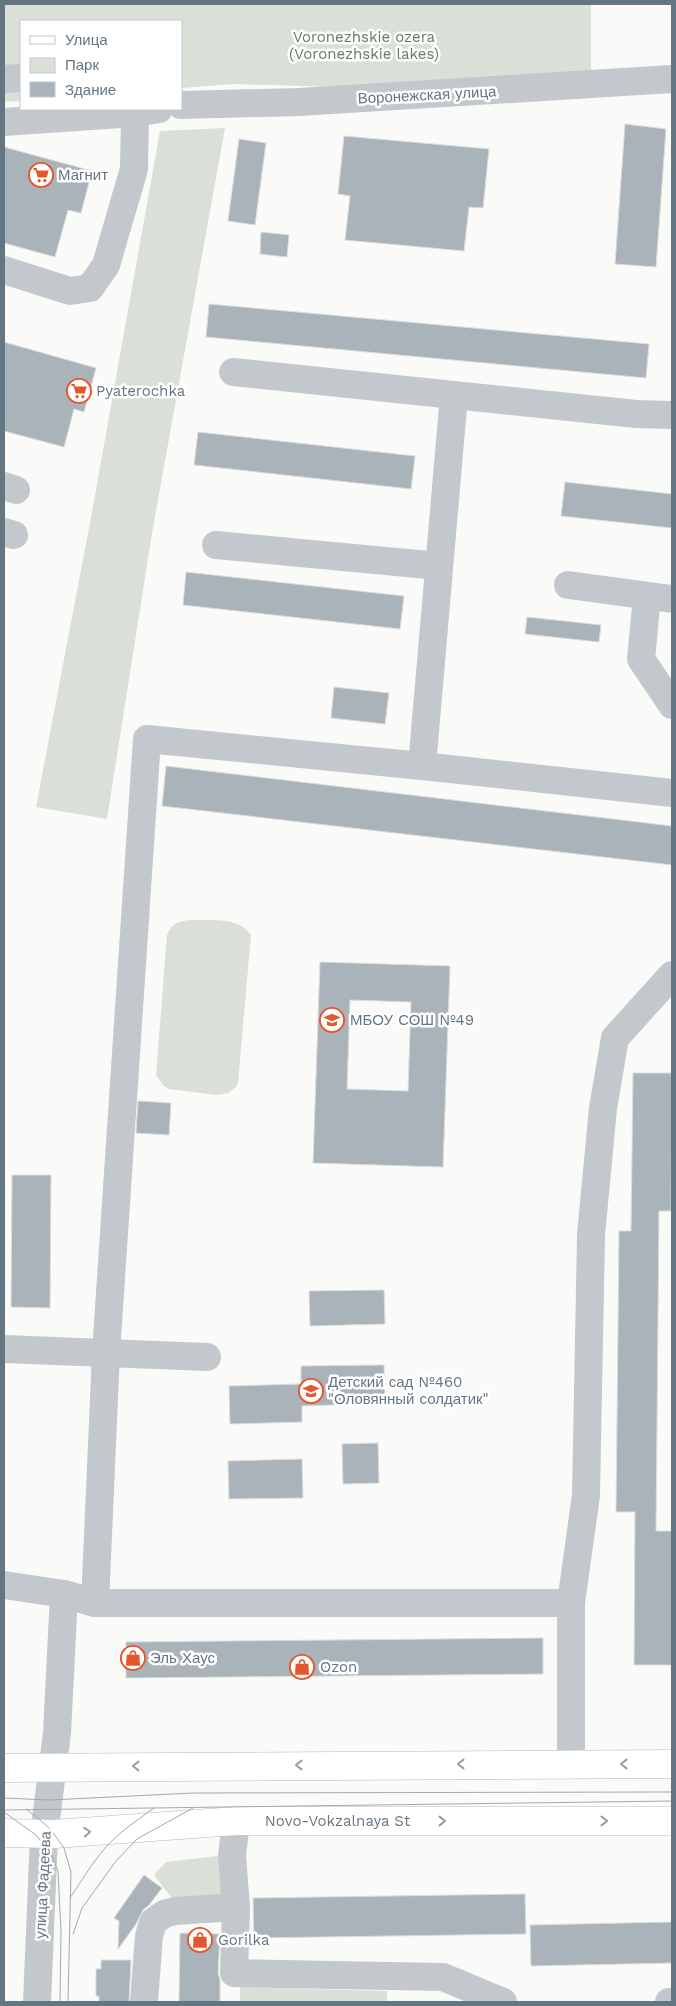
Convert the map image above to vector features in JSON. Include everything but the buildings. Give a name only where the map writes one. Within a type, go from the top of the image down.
[{"type":"main road","points":[[4,1768],[672,1764]]},
{"type":"main road","name":"Novo-Vokzalnaya St","points":[[4,1833],[44,1835],[236,1821],[672,1821]]},
{"type":"street","points":[[4,79],[20,78]]},
{"type":"street","name":"Воронежская улица","points":[[182,105],[298,102],[672,79]]},
{"type":"street","points":[[4,122],[147,111],[134,169],[106,265],[90,288],[70,291],[4,270]]},
{"type":"street","points":[[233,372],[627,413],[672,415]]},
{"type":"street","points":[[422,766],[454,395]]},
{"type":"street","points":[[216,545],[439,566]]},
{"type":"street","points":[[568,585],[660,598],[641,659],[672,705]]},
{"type":"street","points":[[95,1603],[106,1353],[147,739],[672,793]]},
{"type":"street","points":[[571,1764],[571,1603],[586,1495],[591,1235],[603,1108],[615,1038],[672,974]]},
{"type":"street","points":[[4,1349],[207,1357]]},
{"type":"street","points":[[4,1586],[64,1594],[95,1603],[571,1603]]},
{"type":"street","name":"улица Фадеева","points":[[37,2002],[44,1835],[57,1733],[64,1594]]},
{"type":"street","points":[[236,1821],[232,1856],[236,1908],[234,1973],[443,1977],[503,2002]]},
{"type":"street","points":[[144,2002],[149,1936],[153,1922],[164,1914],[175,1911],[236,1908]]},
{"type":"green space","name":"Voronezhskie ozera (Voronezhskie lakes)","points":[[4,4],[591,4],[591,71],[365,88],[234,84],[182,88],[182,20],[20,20],[20,101],[4,102]]},
{"type":"green space","points":[[225,128],[152,533],[107,819],[36,807],[92,512],[160,131]]},
{"type":"green space","points":[[190,920],[231,922],[239,925],[251,935],[238,1082],[236,1087],[228,1093],[217,1095],[169,1089],[163,1085],[156,1075],[167,935],[176,924]]},
{"type":"green space","points":[[226,1855],[223,1903],[177,1905],[154,1875],[166,1862]]},
{"type":"green space","points":[[240,1987],[387,1991],[387,2002],[240,2002]]},
{"type":"tram line","points":[[4,1798],[49,1800],[193,1793],[672,1792]]},
{"type":"tram line","points":[[4,1810],[672,1801]]},
{"type":"tram line","points":[[70,1898],[92,1864],[107,1846],[154,1808]]},
{"type":"tram line","points":[[73,1934],[82,1908],[116,1861],[137,1839],[193,1808]]},
{"type":"tram line","points":[[26,1809],[54,1834],[64,1848],[71,1872],[68,2002]]},
{"type":"tram line","points":[[4,1812],[36,1835],[51,1854],[58,1871],[61,1932],[60,2002]]},
{"type":"place","name":"Магнит","points":[[41,175]]},
{"type":"place","name":"Pyaterochka","points":[[79,391]]},
{"type":"place","name":"МБОУ СОШ №49","points":[[332,1020]]},
{"type":"place","name":"Детский сад №460 \"Оловянный солдатик\"","points":[[311,1391]]},
{"type":"place","name":"Эль Хаус","points":[[133,1658]]},
{"type":"place","name":"Ozon","points":[[302,1667]]},
{"type":"place","name":"Gorilka","points":[[200,1940]]}]
